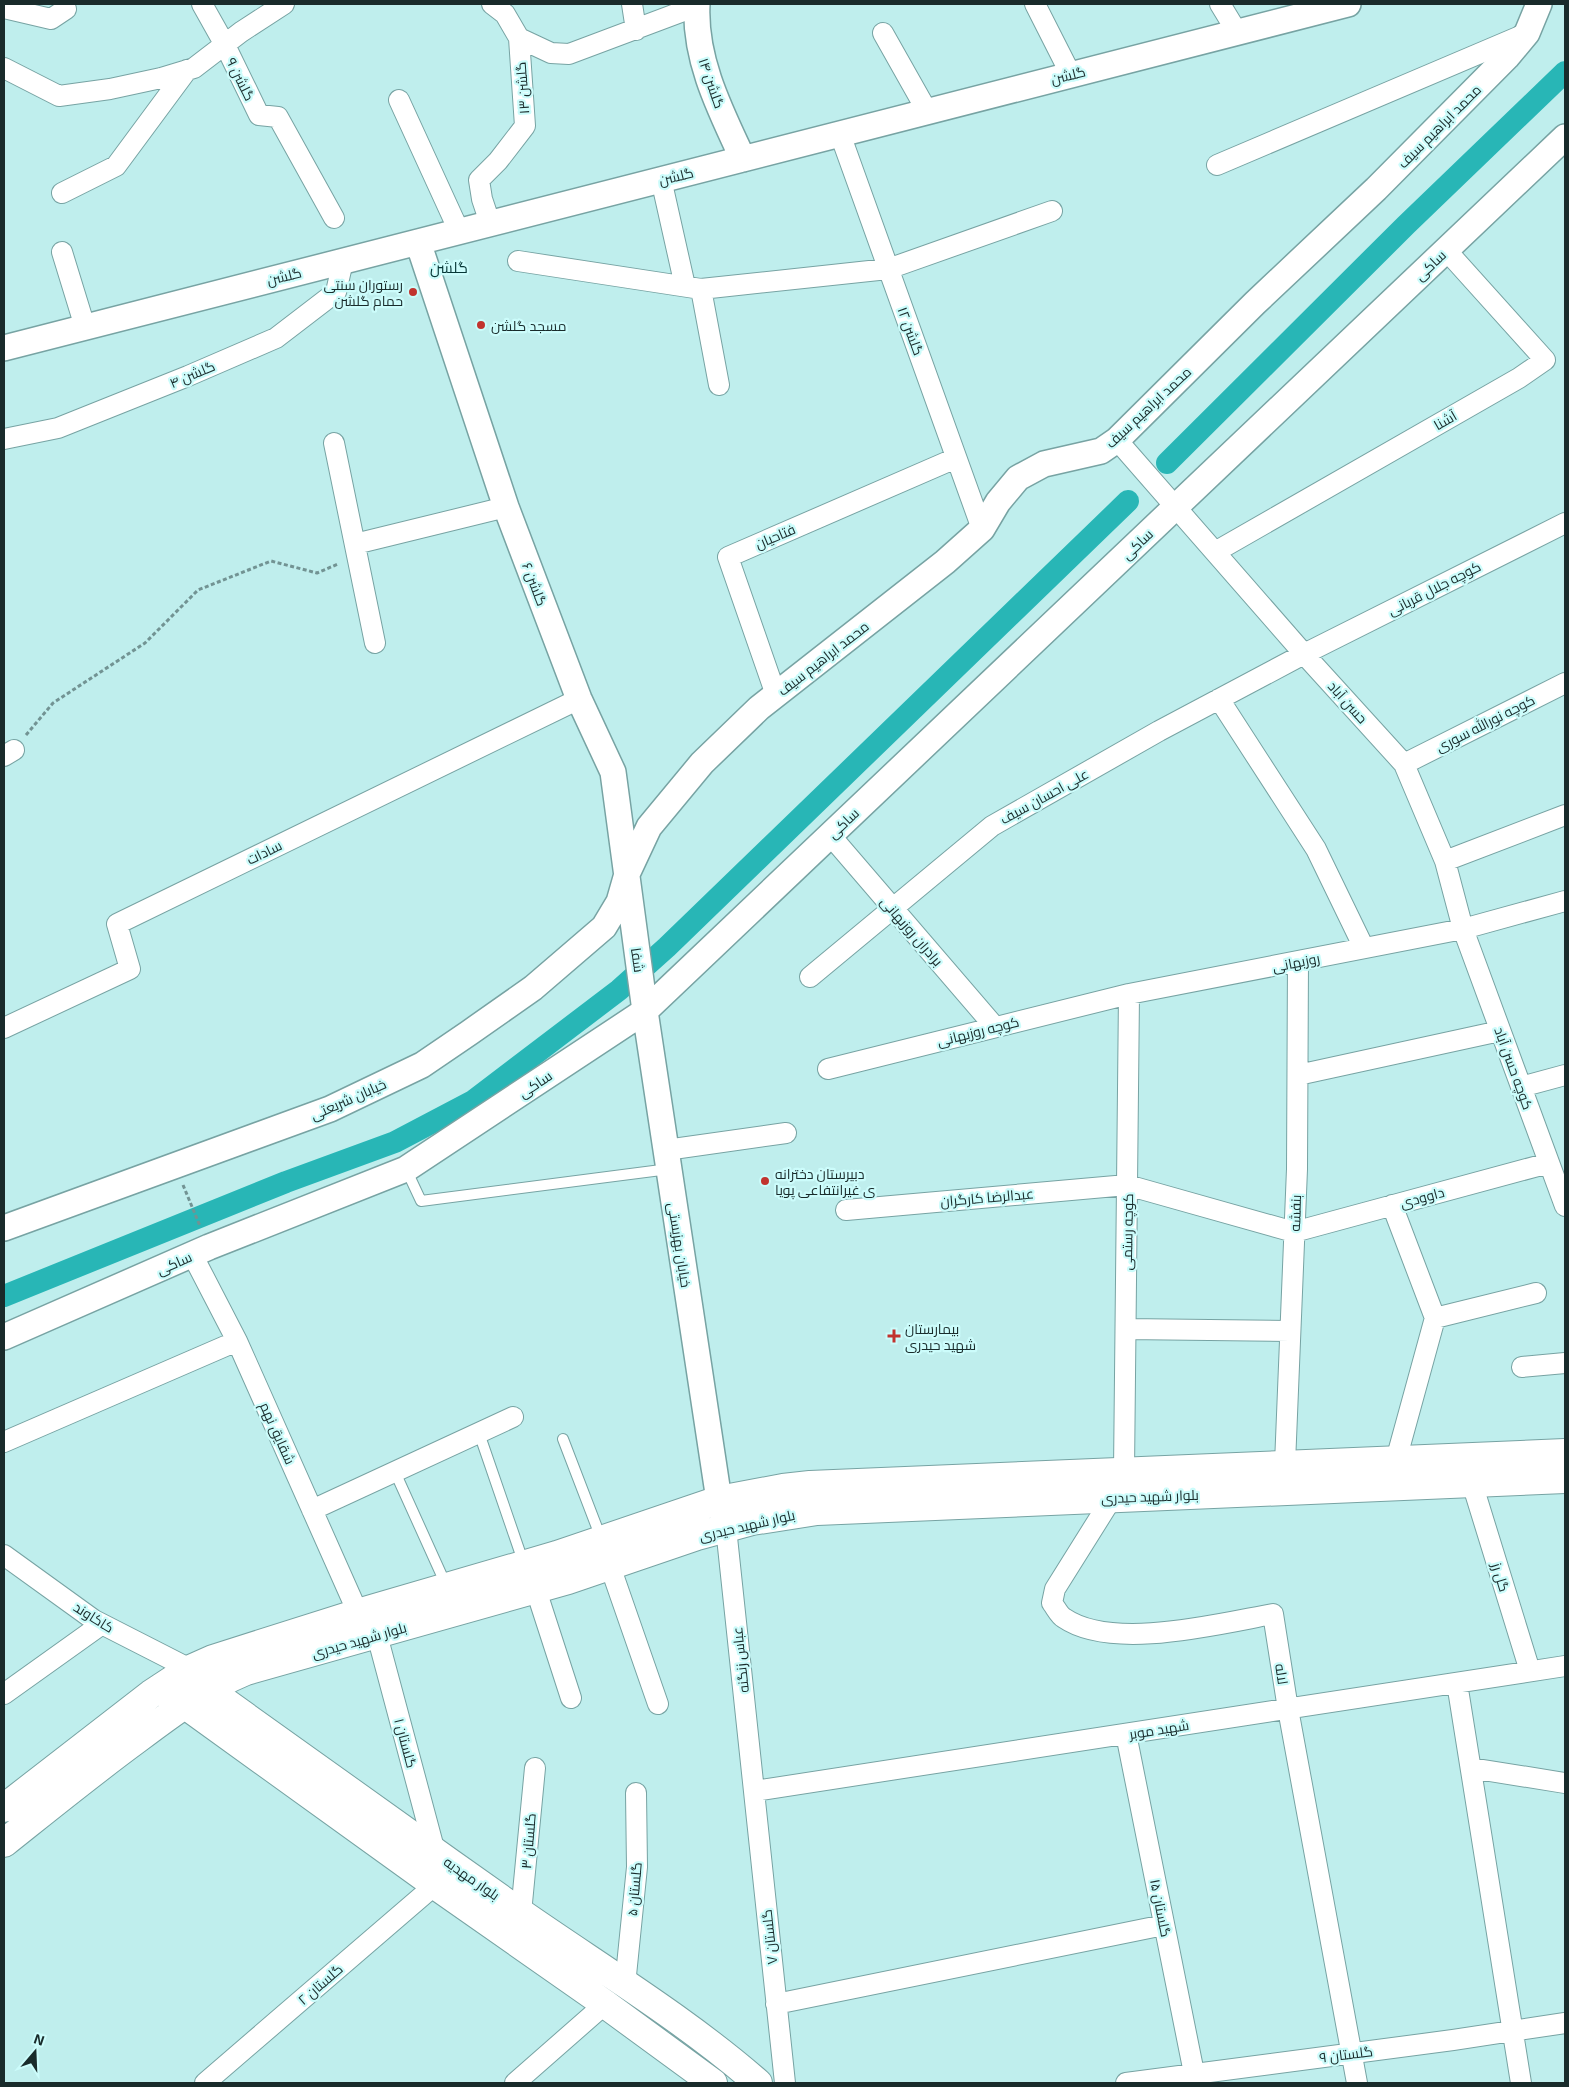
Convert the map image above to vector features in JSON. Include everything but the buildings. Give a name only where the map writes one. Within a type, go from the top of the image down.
[{"type":"main road","name":"بلوار شهید حیدری","points":[[4,1843],[84,1779],[184,1704],[199,1679],[238,1650],[524,1565],[719,1500],[810,1484],[1565,1453]]},
{"type":"main road","name":"بلوار شهید حیدری","points":[[4,1808],[157,1690],[199,1679],[246,1672],[536,1590],[697,1536],[782,1515],[816,1511],[1565,1479]]},
{"type":"main road","name":"بلوار مهدیه","points":[[199,1679],[435,1852],[626,1984],[758,2083]]},
{"type":"main road","name":"بلوار مهدیه","points":[[157,1690],[184,1704],[713,2083]]},
{"type":"street","name":"گلشن ۹","points":[[202,4],[225,45],[259,116],[278,117],[334,218]]},
{"type":"street","points":[[4,68],[59,96],[110,89],[194,68],[284,4]]},
{"type":"street","name":"گلشن ۱۳","points":[[490,223],[482,200],[479,180],[498,161],[525,126],[519,38],[504,14],[492,4]]},
{"type":"street","points":[[632,4],[636,30]]},
{"type":"street","points":[[1035,4],[1071,75]]},
{"type":"street","points":[[1220,4],[1237,32]]},
{"type":"street","name":"گلشن","points":[[4,348],[1343,4]]},
{"type":"street","name":"محمد ابراهیم سیف","points":[[627,874],[650,826],[702,763],[759,708],[945,562],[982,529],[998,502],[1018,478],[1044,464],[1101,451],[1117,440],[1256,303],[1376,189],[1507,57],[1527,33],[1539,4]]},
{"type":"street","points":[[519,38],[551,53],[569,54],[636,30],[697,5]]},
{"type":"street","name":"گلشن ۱۴","points":[[697,5],[696,19],[702,61],[715,99],[743,159]]},
{"type":"street","points":[[4,8],[50,19],[66,9]]},
{"type":"street","points":[[883,32],[928,111]]},
{"type":"street","points":[[1217,166],[1527,33]]},
{"type":"street","points":[[62,193],[116,166],[187,70]]},
{"type":"street","points":[[399,100],[459,231]]},
{"type":"street","name":"گلشن ۱۲","points":[[840,134],[982,529]]},
{"type":"street","name":"ساکی","points":[[4,1338],[193,1256],[209,1247],[406,1169],[644,1001],[830,835],[1565,137]]},
{"type":"street","points":[[661,179],[719,385]]},
{"type":"street","points":[[518,261],[693,288],[888,269],[1052,210]]},
{"type":"street","name":"گلشن ۶","points":[[418,242],[506,508],[579,699],[613,772],[634,929]]},
{"type":"street","name":"آشنا","points":[[1215,552],[1511,382],[1545,360],[1446,250]]},
{"type":"street","points":[[62,252],[85,327]]},
{"type":"street","name":"گلشن ۴","points":[[4,438],[58,428],[276,338],[336,292],[343,261]]},
{"type":"street","name":"حسن آباد","points":[[1117,440],[1304,654],[1404,764],[1445,861],[1463,930]]},
{"type":"street","points":[[334,443],[375,643]]},
{"type":"street","name":"فتاحیان","points":[[776,695],[728,557],[956,458]]},
{"type":"street","points":[[356,551],[506,508]]},
{"type":"street","name":"کوچه جلال قربانی","points":[[1304,654],[1565,523]]},
{"type":"street","name":"علی احسان سیف","points":[[810,977],[992,826],[1219,699],[1304,654]]},
{"type":"street","name":"کوچه نورالله سوری","points":[[1404,764],[1565,683]]},
{"type":"street","name":"سادات","points":[[4,1028],[130,969],[117,924],[579,699]]},
{"type":"street","points":[[1219,699],[1316,849],[1364,948]]},
{"type":"street","points":[[1445,861],[1565,815]]},
{"type":"street","name":"برادران روزبهانی","points":[[830,835],[995,1027]]},
{"type":"street","name":"خیابان شریعتی","points":[[4,1228],[330,1109],[422,1065],[533,988],[604,927],[619,902],[627,874]]},
{"type":"street","name":"روزبهانی","points":[[1129,994],[1463,930],[1565,901]]},
{"type":"street","name":"شفا","points":[[634,929],[644,1001]]},
{"type":"street","name":"کوچه حسن آباد","points":[[1463,930],[1565,1206]]},
{"type":"street","name":"بنفشه","points":[[1285,1464],[1294,1232],[1298,1075],[1298,961]]},
{"type":"street","name":"کوچه روزبهانی","points":[[828,1069],[1129,994]]},
{"type":"street","name":"کوچه رستمی","points":[[1124,1471],[1129,994]]},
{"type":"street","name":"خیابان بهزیستی","points":[[644,1001],[719,1500],[726,1528]]},
{"type":"street","points":[[1298,1075],[1500,1030]]},
{"type":"street","points":[[1522,1088],[1565,1075]]},
{"type":"street","points":[[667,1159],[786,1133]]},
{"type":"street","name":"داوودی","points":[[1294,1232],[1549,1163]]},
{"type":"street","points":[[1127,1185],[1294,1232]]},
{"type":"street","name":"عبدالرضا کارگران","points":[[846,1210],[1127,1185]]},
{"type":"street","points":[[1392,1205],[1435,1318],[1396,1460]]},
{"type":"street","name":"شقایق نهم","points":[[193,1256],[237,1341],[358,1613]]},
{"type":"street","points":[[1435,1318],[1536,1293]]},
{"type":"street","points":[[1126,1329],[1290,1331]]},
{"type":"street","points":[[4,1442],[237,1341]]},
{"type":"street","points":[[1522,1367],[1565,1363]]},
{"type":"street","points":[[312,1510],[513,1417]]},
{"type":"street","name":"گل رز","points":[[1472,1483],[1530,1671]]},
{"type":"street","name":"لاله","points":[[1112,1498],[1055,1589],[1052,1603],[1062,1617],[1079,1627],[1116,1634],[1179,1631],[1272,1614],[1357,2083]]},
{"type":"street","name":"عباس زنگنه","points":[[726,1528],[754,1791]]},
{"type":"street","name":"کاکاوند","points":[[4,1555],[102,1624],[199,1679]]},
{"type":"street","points":[[610,1566],[658,1704]]},
{"type":"street","points":[[536,1590],[570,1698]]},
{"type":"street","points":[[4,1694],[102,1624]]},
{"type":"street","name":"گلستان ۱","points":[[377,1635],[435,1852]]},
{"type":"street","name":"شهید موبر","points":[[754,1791],[1565,1666]]},
{"type":"street","points":[[1457,1682],[1521,2083]]},
{"type":"street","name":"گلستان ۱۵","points":[[1126,1734],[1195,2078]]},
{"type":"street","name":"گلستان ۳","points":[[521,1913],[535,1768]]},
{"type":"street","points":[[1471,1768],[1565,1783]]},
{"type":"street","name":"گلستان ۷","points":[[754,1791],[785,2083]]},
{"type":"street","name":"گلستان ۵","points":[[626,1984],[637,1867],[636,1793]]},
{"type":"street","name":"گلستان ۲","points":[[205,2083],[435,1885]]},
{"type":"street","points":[[776,2004],[1164,1926]]},
{"type":"street","points":[[515,2083],[605,2004]]},
{"type":"street","name":"گلستان ۹","points":[[1126,2083],[1195,2078],[1565,2023]]},
{"type":"lane","points":[[406,1169],[421,1201],[667,1159]]},
{"type":"lane","points":[[479,1433],[524,1565]]},
{"type":"lane","points":[[563,1439],[602,1539]]},
{"type":"lane","points":[[394,1472],[447,1587]]},
{"type":"path","points":[[9,753],[53,703],[145,643],[198,590],[270,560],[317,573],[356,551]]},
{"type":"path","points":[[184,1186],[203,1233]]},
{"type":"waterway","points":[[1167,463],[1406,225],[1565,72]]},
{"type":"waterway","points":[[4,1296],[286,1182],[395,1142],[473,1101],[619,990],[667,947],[1128,501]]},
{"type":"place","name":"رستوران سنتی حمام گلشن","points":[[413,292]]},
{"type":"place","name":"مسجد گلشن","points":[[481,325]]},
{"type":"place","name":"دبیرستان دخترانه ی غیرانتفاعی پویا","points":[[765,1181]]},
{"type":"place","name":"بیمارستان شهید حیدری","points":[[894,1336]]},
{"type":"district","name":"گلشن","points":[[449,267]]}]
